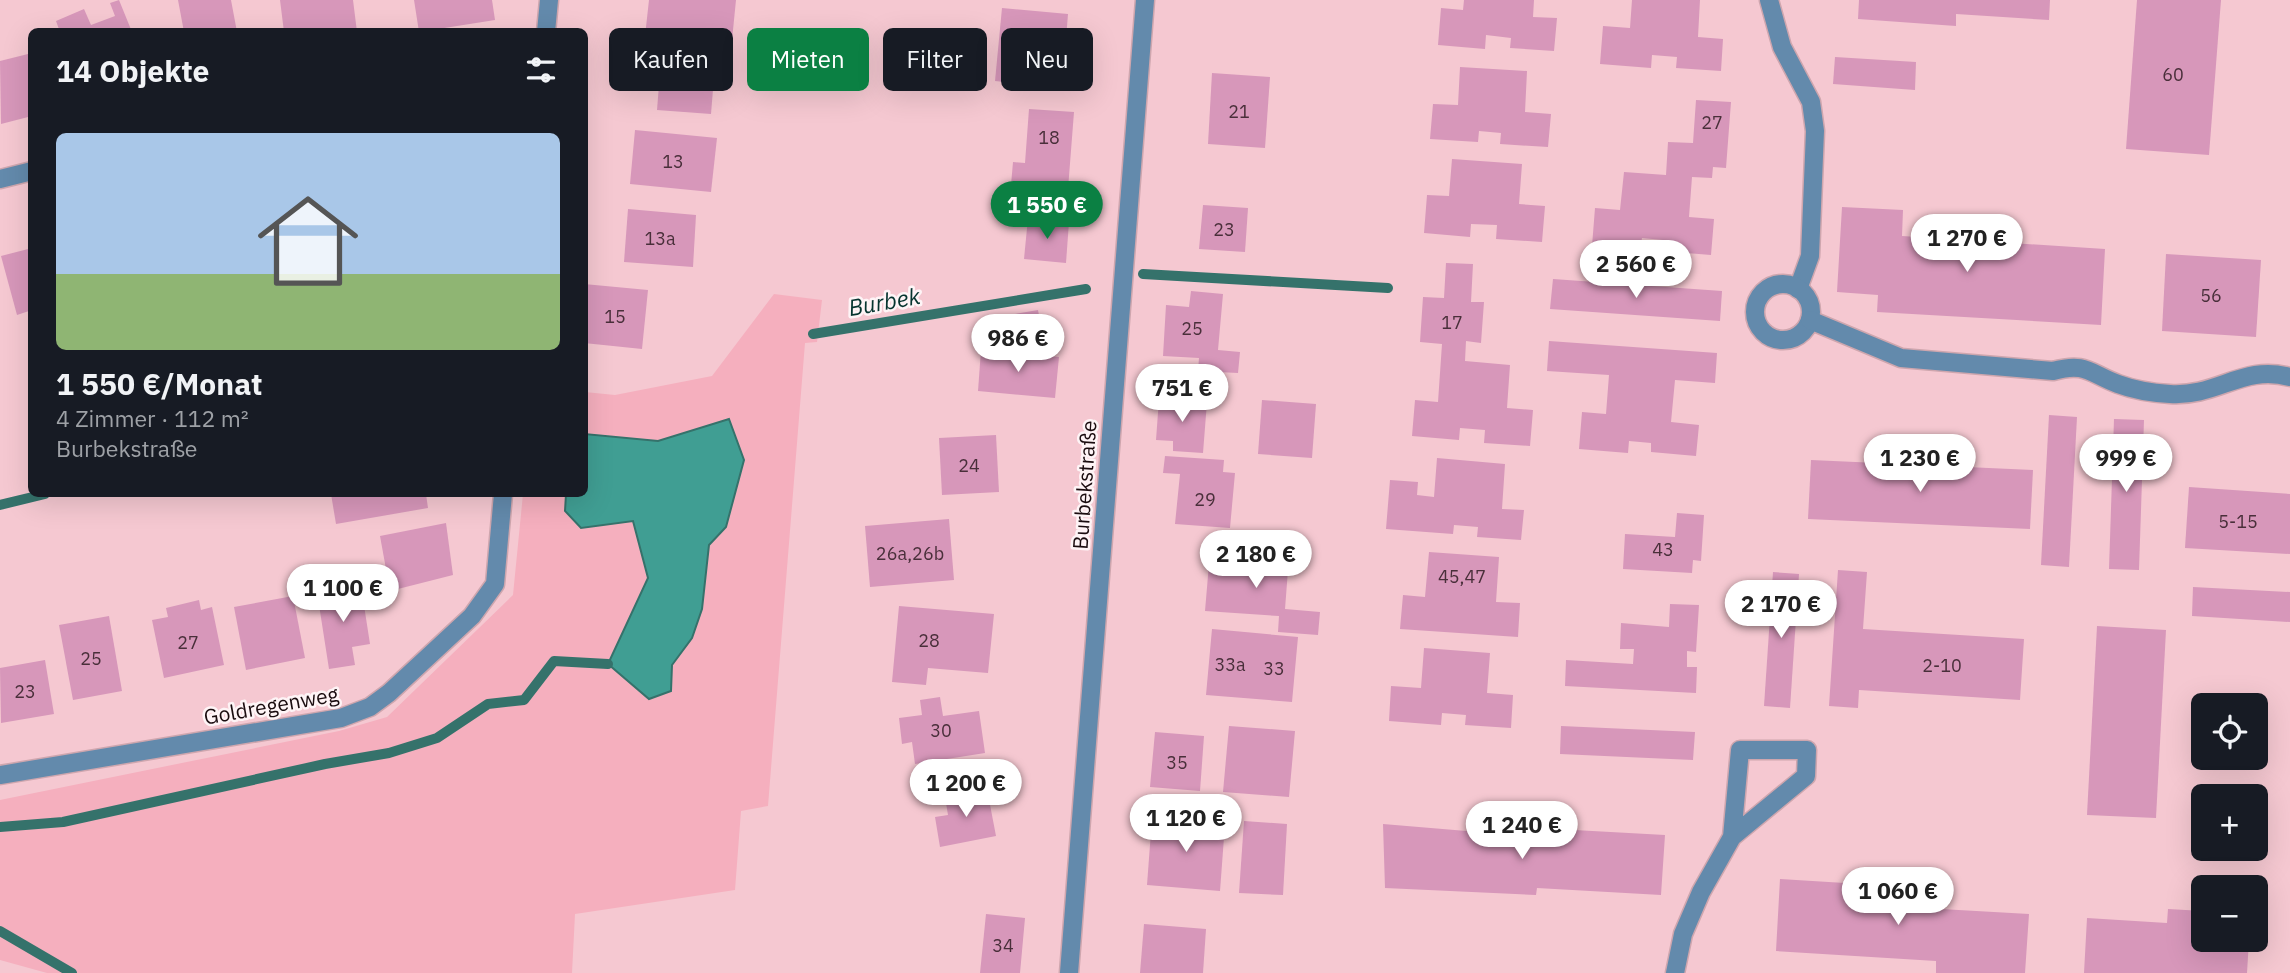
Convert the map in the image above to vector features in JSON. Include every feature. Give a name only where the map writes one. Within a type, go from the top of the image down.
[{"type":"street","points":[[546,28],[549,0]]},
{"type":"street","name":"Burbekstraße","points":[[1069,973],[1145,0]]},
{"type":"street","points":[[1769,0],[1782,47],[1811,102],[1815,131],[1810,256],[1798,289]]},
{"type":"street","points":[[0,178],[28,172]]},
{"type":"street","points":[[1780,285],[1798,289],[1809,303],[1810,320],[1800,335],[1783,340],[1767,336],[1756,322],[1755,307],[1762,293],[1780,285]]},
{"type":"street","points":[[1810,320],[1901,358],[2053,371],[2069,366],[2084,367],[2121,385],[2169,394],[2206,392],[2239,377],[2259,374],[2290,377]]},
{"type":"street","name":"Goldregenweg","points":[[0,775],[341,718],[370,707],[389,693],[472,616],[495,584],[503,497]]},
{"type":"street","points":[[1675,973],[1683,934],[1701,892],[1732,837],[1805,776],[1807,750],[1740,750],[1732,837]]},
{"type":"shaded area","points":[[774,294],[822,300],[817,342],[805,343],[768,806],[741,811],[735,890],[575,914],[572,973],[47,973],[0,960],[0,800],[339,731],[387,717],[513,595],[523,497],[588,497],[588,392],[615,395],[712,376]]},
{"type":"shaded area","points":[[729,419],[744,460],[726,527],[709,545],[702,609],[692,638],[672,665],[671,691],[649,699],[608,664],[648,578],[633,521],[581,528],[565,511],[566,497],[588,497],[588,434],[658,441]]},
{"type":"building","points":[[119,0],[130,28],[59,28],[56,21],[84,9],[91,25],[115,16],[110,3]]},
{"type":"building","points":[[178,0],[231,0],[236,28],[183,28]]},
{"type":"building","points":[[280,0],[353,0],[356,28],[284,28]]},
{"type":"building","points":[[414,0],[492,0],[495,20],[444,28],[418,28]]},
{"type":"building","points":[[649,0],[736,0],[733,30],[646,28]]},
{"type":"building","points":[[1464,0],[1534,0],[1533,17],[1557,18],[1554,51],[1510,48],[1511,38],[1486,35],[1485,49],[1438,45],[1441,8],[1463,10]]},
{"type":"building","points":[[1632,0],[1700,0],[1698,37],[1723,39],[1721,71],[1676,68],[1677,57],[1652,55],[1651,68],[1600,64],[1603,26],[1630,28]]},
{"type":"building","points":[[1859,0],[2050,0],[2049,20],[1956,14],[1956,26],[1858,19]]},
{"type":"building","points":[[2137,0],[2221,0],[2209,155],[2126,149]]},
{"type":"building","points":[[1002,8],[1068,14],[1067,28],[1001,28],[1001,82],[995,81]]},
{"type":"building","points":[[28,54],[28,117],[1,124],[0,61]]},
{"type":"building","points":[[1835,57],[1916,62],[1915,90],[1833,84]]},
{"type":"building","points":[[1460,67],[1527,71],[1525,112],[1551,114],[1548,147],[1500,144],[1501,133],[1479,131],[1478,142],[1430,139],[1433,104],[1458,105]]},
{"type":"building","points":[[1212,73],[1270,77],[1265,148],[1208,144]]},
{"type":"building","points":[[659,91],[713,91],[711,114],[657,110]]},
{"type":"building","points":[[1696,100],[1731,102],[1726,168],[1713,167],[1712,178],[1692,177],[1689,217],[1714,219],[1711,255],[1662,251],[1663,240],[1642,238],[1640,249],[1592,246],[1595,208],[1620,210],[1624,172],[1666,175],[1668,142],[1693,143]]},
{"type":"building","points":[[1029,109],[1074,112],[1068,189],[1011,185],[1013,162],[1025,163]]},
{"type":"building","points":[[635,130],[717,138],[711,192],[630,184]]},
{"type":"building","points":[[1452,159],[1522,164],[1519,204],[1545,206],[1542,242],[1496,239],[1497,225],[1471,224],[1470,237],[1424,233],[1427,195],[1449,196]]},
{"type":"building","points":[[1203,205],[1248,208],[1245,252],[1199,249]]},
{"type":"building","points":[[1842,207],[1903,210],[1902,236],[2105,249],[2101,325],[1877,312],[1878,295],[1837,292]]},
{"type":"building","points":[[628,209],[696,215],[693,267],[624,262]]},
{"type":"building","points":[[1028,218],[1069,222],[1066,263],[1024,259]]},
{"type":"building","points":[[28,249],[28,311],[17,315],[1,256]]},
{"type":"building","points":[[2166,254],[2261,260],[2256,337],[2162,331]]},
{"type":"building","points":[[1446,263],[1473,264],[1471,302],[1484,302],[1481,343],[1466,341],[1465,361],[1510,365],[1507,408],[1533,410],[1530,446],[1484,443],[1485,430],[1460,428],[1459,440],[1412,436],[1415,400],[1438,402],[1442,344],[1420,342],[1423,297],[1444,298]]},
{"type":"building","points":[[1553,279],[1722,291],[1720,321],[1550,309]]},
{"type":"building","points":[[588,284],[648,290],[642,349],[588,343]]},
{"type":"building","points":[[1191,291],[1223,294],[1218,350],[1240,352],[1238,373],[1198,371],[1199,358],[1163,356],[1166,305],[1189,307]]},
{"type":"building","points":[[1038,310],[1044,343],[1014,348],[1009,315]]},
{"type":"building","points":[[1549,341],[1717,353],[1715,383],[1675,380],[1671,422],[1699,425],[1696,456],[1651,452],[1651,443],[1629,441],[1628,453],[1579,449],[1582,412],[1606,414],[1609,375],[1547,371]]},
{"type":"building","points":[[981,350],[1059,357],[1055,398],[978,391]]},
{"type":"building","points":[[1159,399],[1207,402],[1203,453],[1173,451],[1173,441],[1156,440]]},
{"type":"building","points":[[1262,400],[1316,404],[1312,458],[1258,454]]},
{"type":"building","points":[[2049,415],[2077,417],[2069,567],[2041,565]]},
{"type":"building","points":[[2114,419],[2144,420],[2139,570],[2109,569]]},
{"type":"building","points":[[996,435],[999,492],[942,495],[939,438]]},
{"type":"building","points":[[1165,456],[1224,460],[1223,472],[1235,473],[1230,528],[1175,524],[1180,474],[1163,473]]},
{"type":"building","points":[[1437,458],[1505,464],[1502,509],[1524,510],[1521,540],[1477,537],[1478,527],[1454,525],[1453,534],[1386,529],[1390,480],[1418,482],[1417,495],[1434,497]]},
{"type":"building","points":[[1811,460],[2033,470],[2030,529],[1808,519]]},
{"type":"building","points":[[2189,487],[2290,494],[2290,554],[2185,548]]},
{"type":"building","points":[[332,497],[426,497],[428,508],[336,524]]},
{"type":"building","points":[[1677,513],[1704,515],[1701,561],[1693,560],[1692,573],[1623,569],[1625,534],[1675,537]]},
{"type":"building","points":[[949,519],[954,580],[870,587],[865,526]]},
{"type":"building","points":[[446,523],[453,575],[390,591],[380,536]]},
{"type":"building","points":[[1210,552],[1289,557],[1285,609],[1320,612],[1318,635],[1278,632],[1279,616],[1205,611]]},
{"type":"building","points":[[1429,552],[1499,557],[1496,602],[1520,603],[1518,637],[1400,629],[1403,595],[1425,597]]},
{"type":"building","points":[[1838,570],[1867,572],[1863,629],[2024,639],[2020,700],[1859,690],[1858,708],[1829,706]]},
{"type":"building","points":[[1773,572],[1799,574],[1790,708],[1764,706]]},
{"type":"building","points":[[361,586],[370,644],[352,647],[355,665],[329,669],[317,592]]},
{"type":"building","points":[[2193,587],[2290,592],[2290,622],[2192,616]]},
{"type":"building","points":[[293,596],[305,658],[246,670],[234,607]]},
{"type":"building","points":[[199,600],[201,610],[212,607],[224,665],[164,678],[152,620],[168,617],[166,608]]},
{"type":"building","points":[[1670,604],[1699,605],[1696,652],[1687,651],[1687,667],[1697,667],[1696,693],[1565,686],[1566,660],[1633,664],[1634,649],[1620,649],[1621,623],[1669,627]]},
{"type":"building","points":[[899,606],[994,614],[988,673],[928,668],[926,685],[892,682]]},
{"type":"building","points":[[109,616],[122,691],[73,700],[59,625]]},
{"type":"building","points":[[2097,626],[2166,630],[2156,818],[2087,815]]},
{"type":"building","points":[[1212,629],[1298,637],[1292,702],[1206,695]]},
{"type":"building","points":[[1424,648],[1490,653],[1487,693],[1513,695],[1511,728],[1465,725],[1466,715],[1442,713],[1441,725],[1389,721],[1391,686],[1421,688]]},
{"type":"building","points":[[45,660],[54,714],[1,723],[0,668]]},
{"type":"building","points":[[940,697],[943,716],[979,711],[985,753],[915,764],[912,742],[902,744],[899,718],[922,715],[920,700]]},
{"type":"building","points":[[1229,726],[1295,731],[1289,797],[1223,792]]},
{"type":"building","points":[[1561,726],[1695,732],[1693,760],[1560,754]]},
{"type":"building","points":[[1155,732],[1204,736],[1200,791],[1150,787]]},
{"type":"building","points":[[987,789],[996,836],[940,847],[935,817],[948,815],[945,797]]},
{"type":"building","points":[[1152,818],[1225,824],[1220,891],[1147,885]]},
{"type":"building","points":[[1244,821],[1287,824],[1283,895],[1239,893]]},
{"type":"building","points":[[1383,824],[1537,837],[1538,828],[1665,835],[1661,895],[1537,888],[1536,895],[1385,888]]},
{"type":"building","points":[[1780,879],[1942,889],[1941,909],[2029,914],[2025,973],[1936,973],[1936,961],[1776,951]]},
{"type":"building","points":[[2168,909],[2191,910],[2191,952],[2248,952],[2247,973],[2084,973],[2087,918],[2167,923]]},
{"type":"building","points":[[986,914],[1025,918],[1020,973],[980,973]]},
{"type":"building","points":[[1144,924],[1206,929],[1203,973],[1140,973]]},
{"type":"waterway","name":"Burbek","points":[[1143,274],[1388,288]]},
{"type":"waterway","name":"Burbek","points":[[813,334],[1086,289]]},
{"type":"waterway","name":"Burbek","points":[[0,505],[33,497]]},
{"type":"waterway","points":[[0,827],[63,822],[325,764],[389,753],[437,738],[488,704],[524,700],[554,661],[608,664]]},
{"type":"waterway","points":[[0,931],[72,973]]}]
